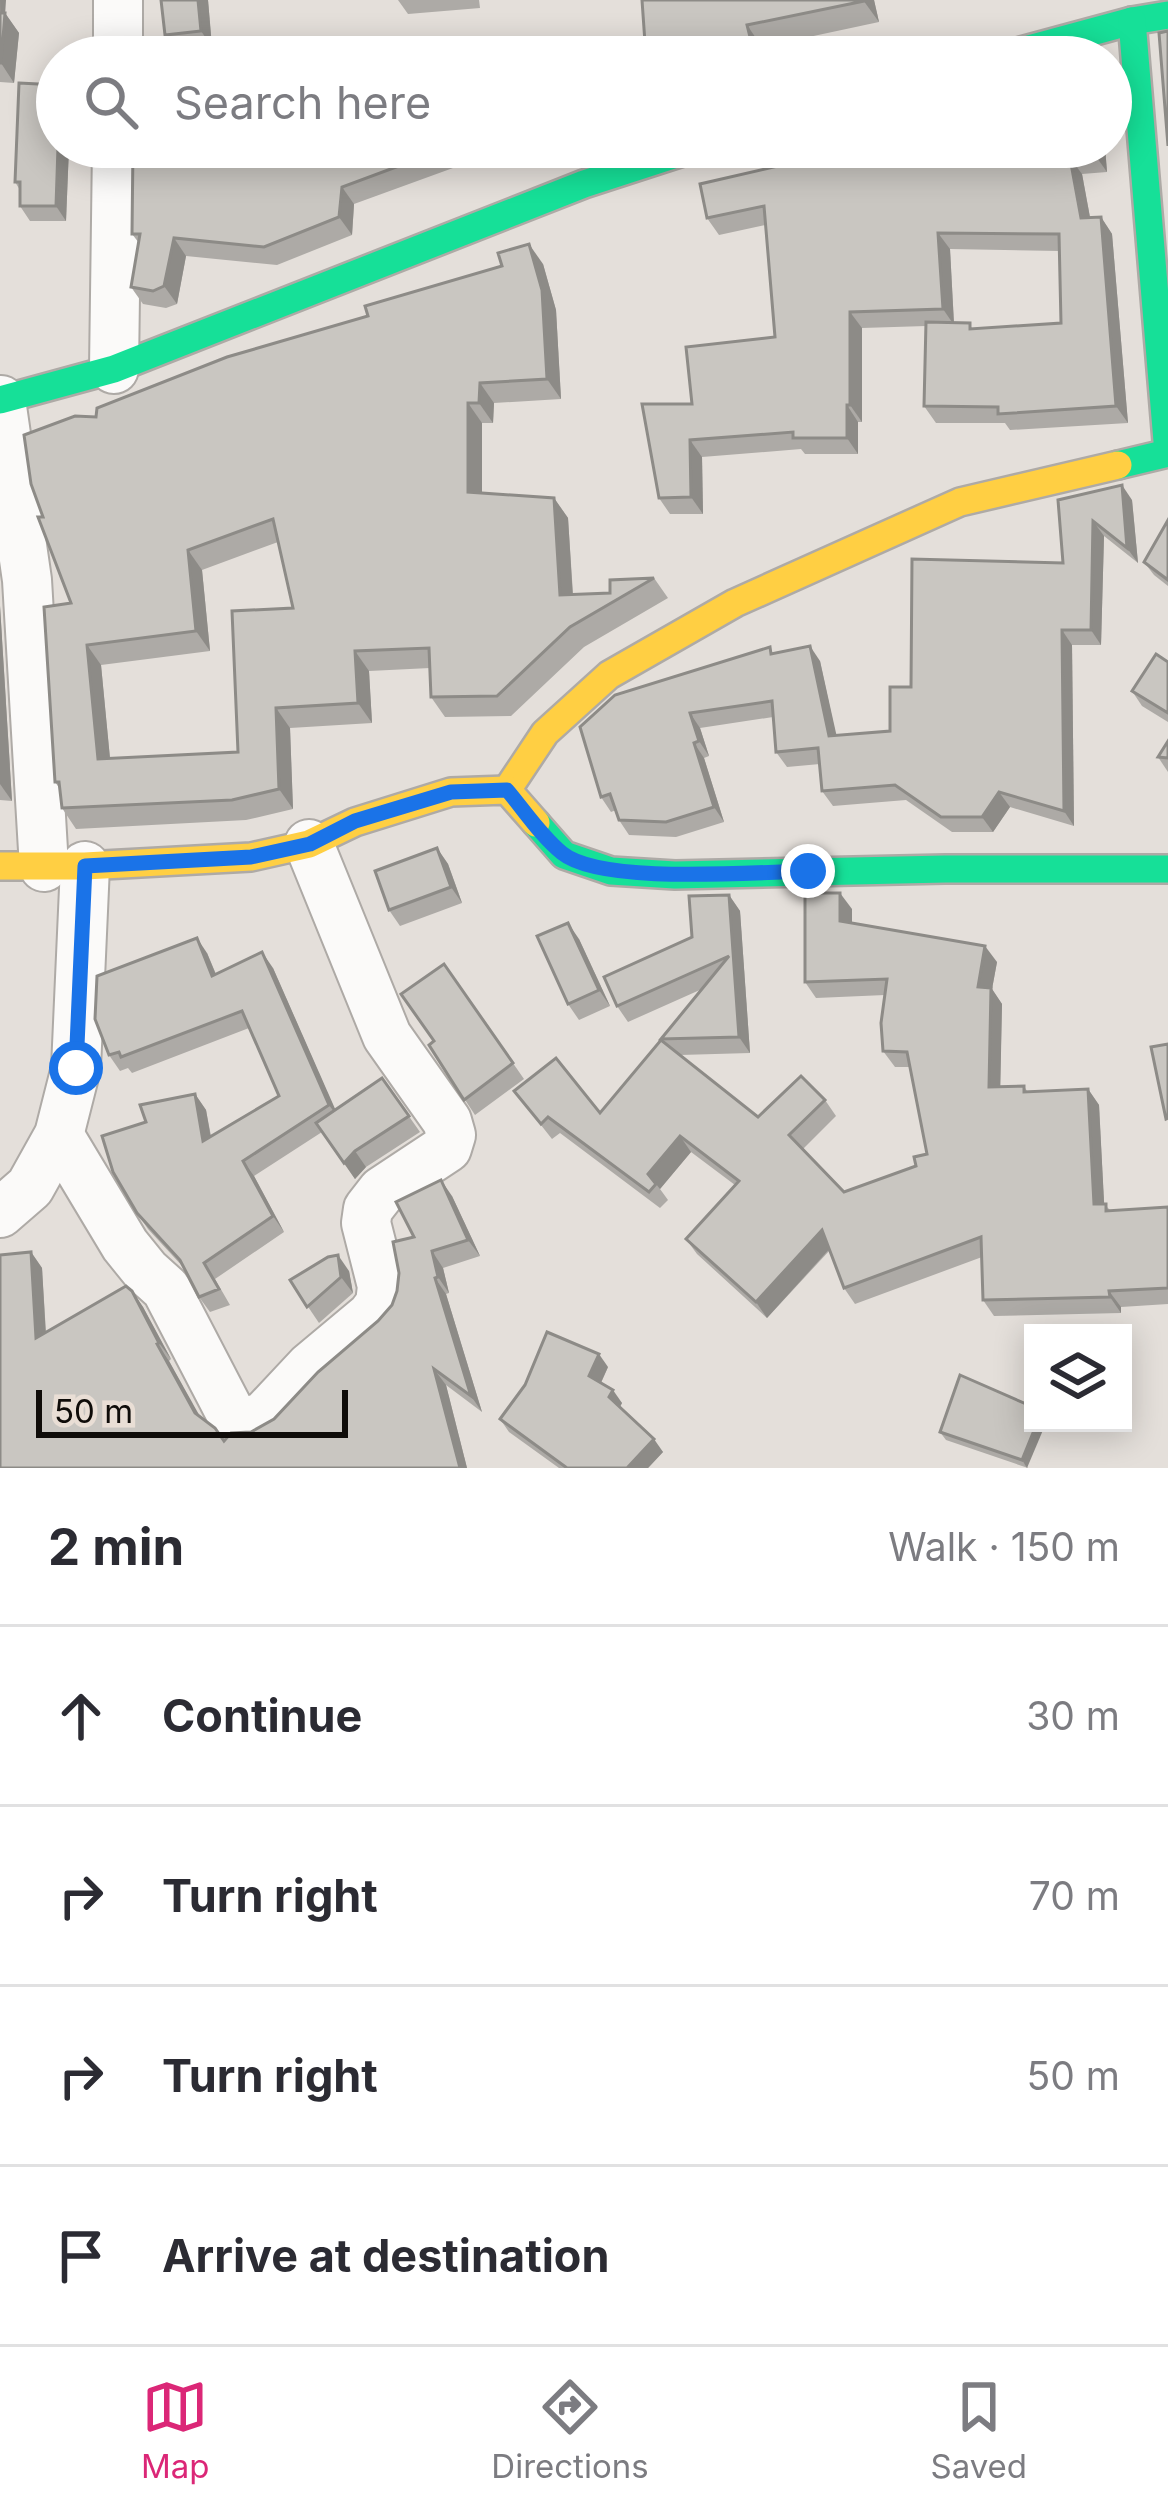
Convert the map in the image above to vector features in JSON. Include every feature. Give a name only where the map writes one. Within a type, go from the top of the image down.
[{"type":"street","points":[[118,0],[118,36]]},
{"type":"street","points":[[1077,36],[1168,15]]},
{"type":"street","points":[[507,790],[545,733],[609,675],[735,603],[961,502],[1168,453],[1132,21]]},
{"type":"street","points":[[114,369],[117,168]]},
{"type":"street","points":[[0,1213],[30,1187],[59,1135],[76,1068],[43,866],[27,580],[1,400],[114,369],[633,168]]},
{"type":"street","points":[[43,866],[251,857],[310,844],[355,821],[451,792],[507,790]]},
{"type":"street","points":[[507,790],[564,856],[611,871],[675,875],[1168,868]]},
{"type":"street","points":[[59,1135],[125,1245],[166,1289],[232,1416],[250,1422],[265,1415],[310,1367],[371,1316],[380,1304],[382,1286],[366,1223],[368,1209],[382,1191],[447,1148],[451,1135],[447,1121],[386,1036],[310,844]]},
{"type":"building","points":[[161,0],[198,0],[201,31],[165,35]]},
{"type":"building","points":[[642,0],[864,1],[747,25],[750,36],[645,36]]},
{"type":"building","points":[[0,13],[5,13],[1,63],[0,63]]},
{"type":"building","points":[[1168,31],[1168,146],[1159,33]]},
{"type":"building","points":[[19,83],[36,84],[36,168],[57,168],[56,206],[20,206],[20,182],[15,182]]},
{"type":"building","points":[[133,168],[393,168],[342,187],[339,217],[264,247],[174,238],[164,286],[153,291],[131,287],[140,234],[132,234]]},
{"type":"building","points":[[769,168],[1072,168],[1081,218],[1101,217],[1116,406],[998,414],[998,407],[924,406],[926,322],[970,323],[970,329],[1061,323],[1059,234],[938,233],[943,309],[850,312],[847,438],[793,438],[793,432],[690,440],[691,497],[659,498],[642,404],[692,404],[686,347],[775,337],[764,206],[707,218],[700,184]]},
{"type":"building","points":[[529,244],[542,290],[547,379],[480,383],[479,403],[468,403],[468,492],[554,498],[560,595],[610,593],[610,580],[654,578],[570,627],[497,696],[431,697],[429,648],[355,651],[358,703],[276,708],[279,789],[232,800],[62,808],[59,782],[55,782],[44,607],[71,603],[38,517],[43,517],[31,484],[24,435],[75,416],[96,417],[97,408],[227,357],[368,316],[365,306],[502,266],[498,253]],"holes":[[[273,519],[293,608],[232,611],[238,752],[98,759],[87,645],[196,631],[188,550]]]},
{"type":"building","points":[[1122,485],[1127,548],[1093,521],[1091,630],[1062,630],[1064,811],[999,792],[982,817],[941,817],[895,785],[822,791],[818,748],[776,752],[772,701],[690,713],[714,807],[666,822],[619,820],[610,794],[601,797],[580,727],[615,695],[770,647],[771,654],[810,646],[829,736],[890,731],[890,687],[911,687],[912,559],[1063,563],[1058,500]]},
{"type":"building","points":[[1168,520],[1168,580],[1144,562]]},
{"type":"building","points":[[1156,654],[1168,662],[1168,713],[1132,691]]},
{"type":"building","points":[[437,848],[451,887],[389,910],[375,871]]},
{"type":"building","points":[[805,893],[840,893],[840,921],[985,946],[978,987],[991,988],[989,1087],[1024,1086],[1024,1092],[1088,1089],[1094,1204],[1106,1204],[1106,1211],[1168,1207],[1168,1288],[1109,1291],[1110,1297],[983,1300],[981,1237],[844,1288],[822,1230],[756,1302],[686,1239],[739,1181],[680,1136],[648,1174],[656,1184],[649,1192],[548,1117],[541,1124],[514,1091],[556,1058],[600,1113],[661,1040],[758,1117],[801,1076],[825,1100],[789,1135],[844,1192],[916,1166],[914,1157],[927,1154],[907,1052],[883,1051],[887,979],[805,982]]},
{"type":"building","points":[[729,895],[739,1037],[661,1039],[729,956],[617,1006],[604,977],[692,937],[689,896]]},
{"type":"building","points":[[568,923],[599,990],[568,1004],[537,936]]},
{"type":"building","points":[[197,938],[212,976],[262,952],[329,1105],[243,1161],[273,1216],[204,1263],[219,1289],[199,1297],[180,1260],[137,1213],[113,1172],[102,1136],[146,1122],[140,1105],[195,1094],[203,1141],[279,1096],[242,1011],[121,1057],[119,1052],[109,1055],[95,1019],[97,976]]},
{"type":"building","points":[[444,964],[513,1063],[464,1100],[429,1045],[434,1041],[401,994]]},
{"type":"building","points":[[1168,1044],[1168,1118],[1166,1119],[1151,1047]]},
{"type":"building","points":[[382,1078],[409,1116],[344,1163],[316,1123]]},
{"type":"building","points":[[441,1180],[468,1240],[432,1251],[435,1278],[471,1396],[434,1369],[460,1468],[0,1468],[0,1255],[31,1252],[36,1338],[126,1286],[195,1413],[224,1441],[231,1433],[251,1432],[274,1419],[392,1305],[399,1273],[393,1242],[414,1237],[396,1202]]},
{"type":"building","points":[[338,1255],[341,1277],[307,1307],[290,1280]]},
{"type":"building","points":[[547,1332],[599,1354],[589,1376],[613,1390],[609,1397],[654,1439],[627,1468],[567,1468],[500,1419],[525,1385]]},
{"type":"building","points":[[960,1375],[1024,1403],[1024,1432],[1033,1432],[1022,1460],[940,1432]]},
{"type":"traffic: fast","points":[[1077,36],[1168,15]]},
{"type":"traffic: fast","points":[[1118,465],[1168,453],[1132,21]]},
{"type":"traffic: fast","points":[[0,400],[114,369],[633,168]]},
{"type":"traffic: fast","points":[[536,823],[564,855],[611,871],[675,875],[1168,869]]},
{"type":"traffic: slow","points":[[507,790],[545,733],[609,675],[735,603],[960,502],[1118,465]]},
{"type":"traffic: slow","points":[[0,866],[251,857],[309,844],[355,822],[451,792],[507,790],[536,823]]},
{"type":"route","points":[[76,1068],[85,866],[251,857],[310,844],[355,821],[451,792],[507,790],[564,856],[611,871],[675,875],[808,871]]}]
